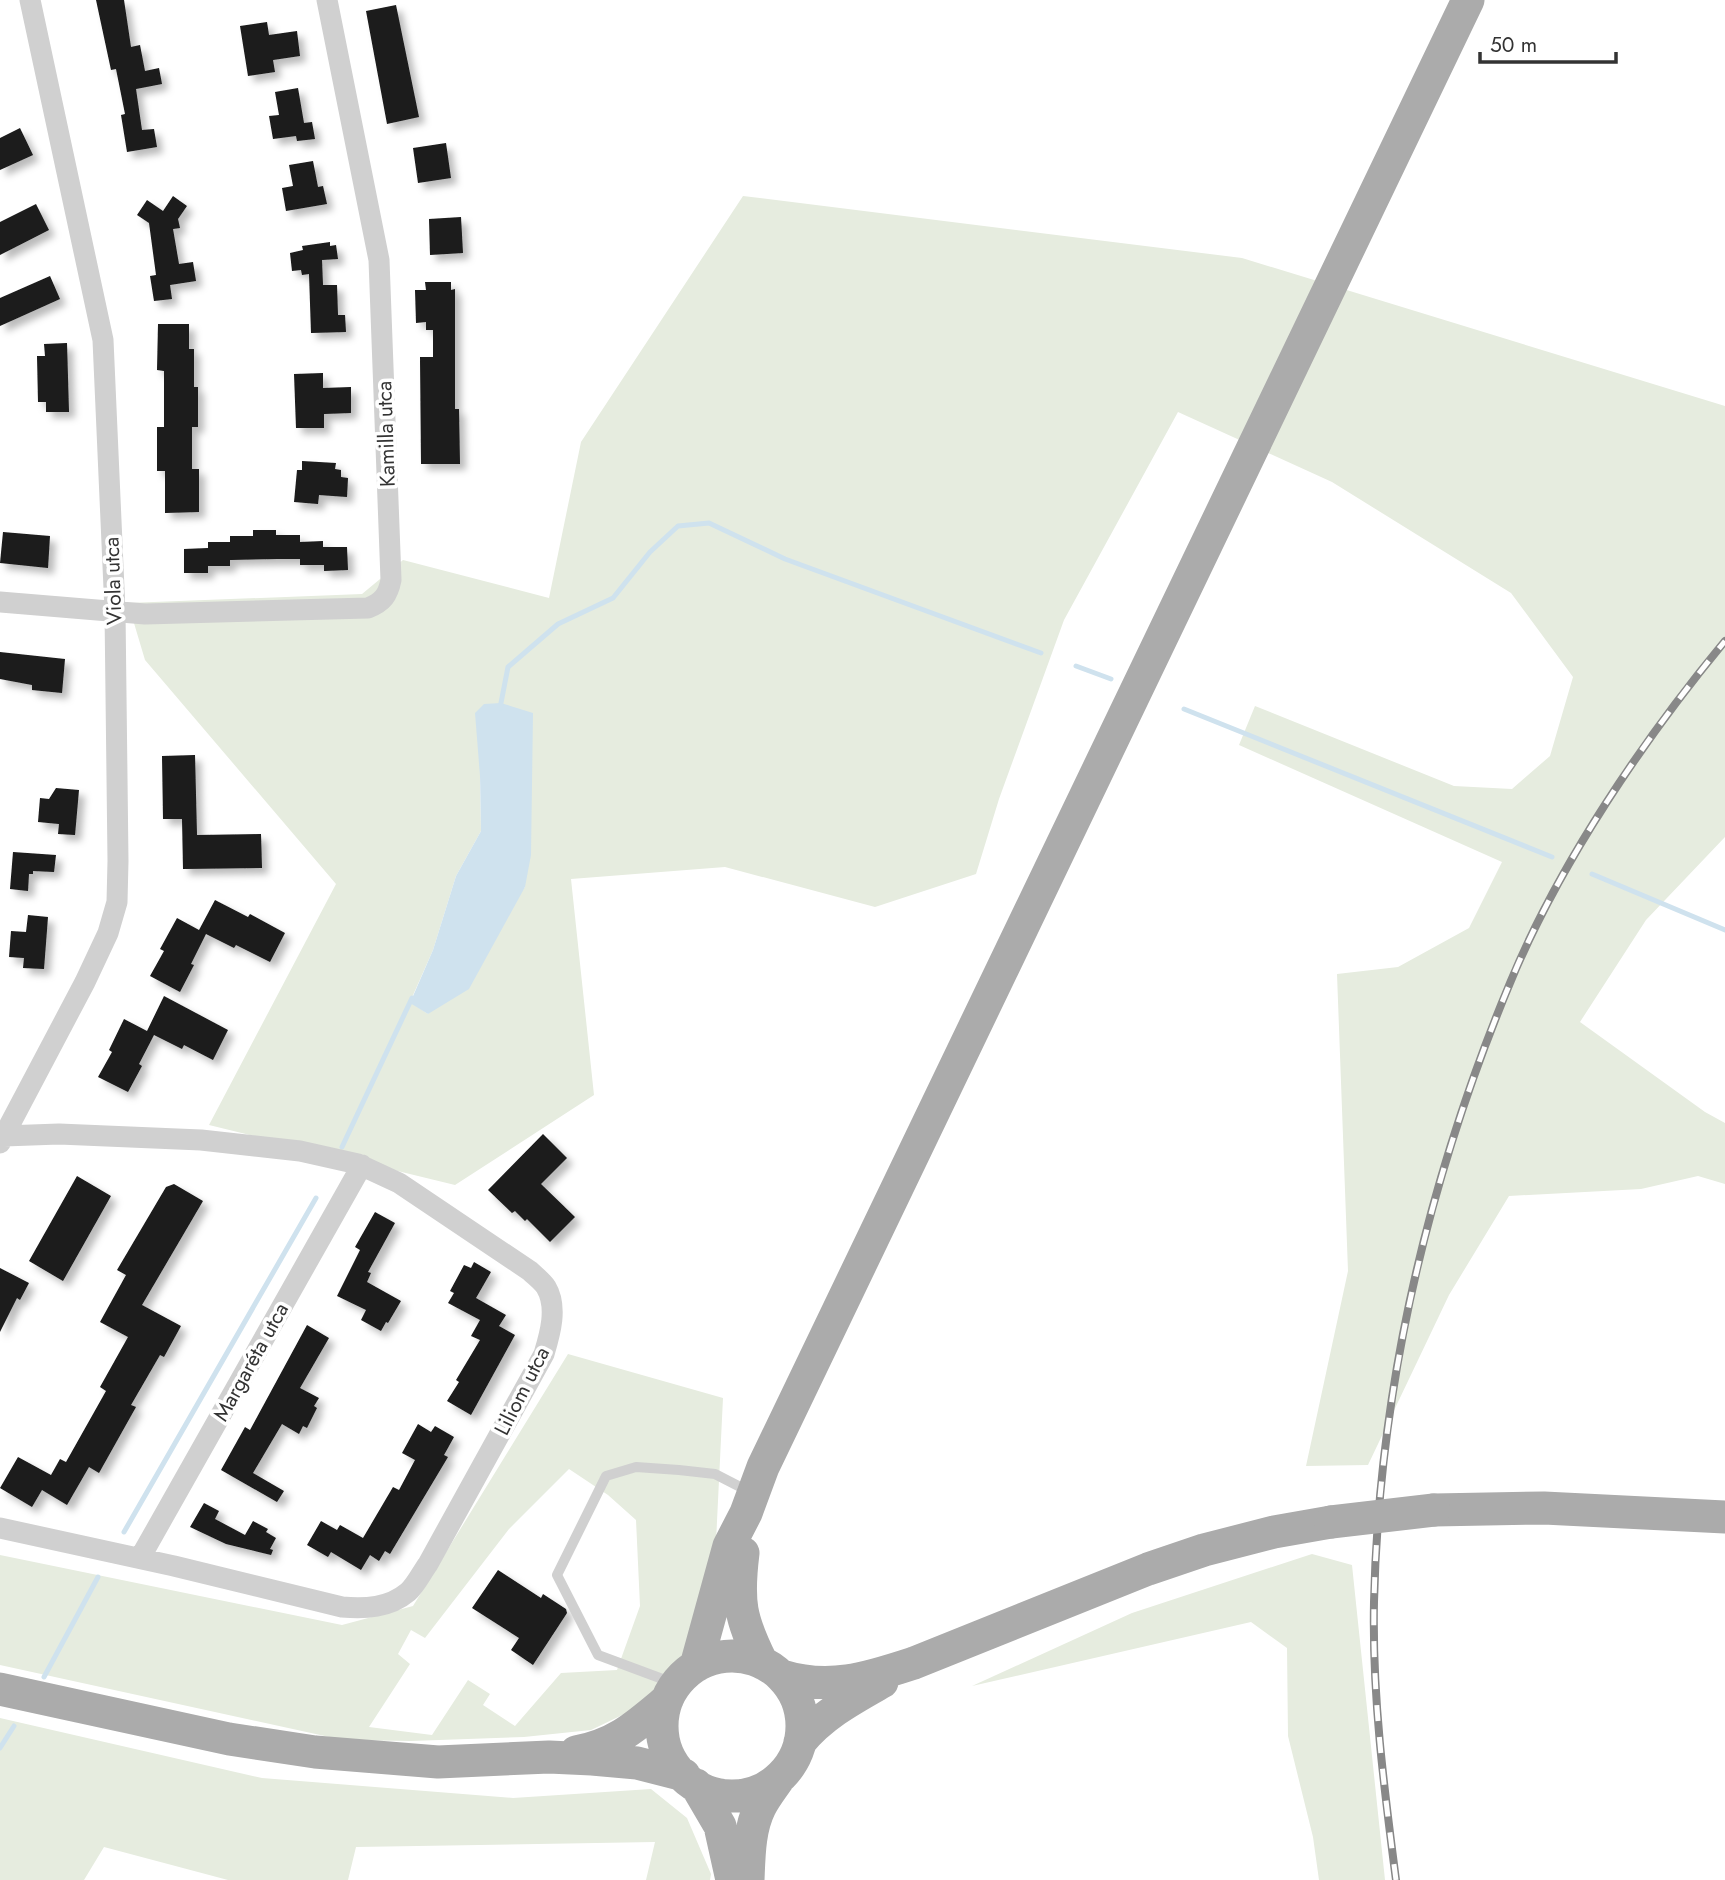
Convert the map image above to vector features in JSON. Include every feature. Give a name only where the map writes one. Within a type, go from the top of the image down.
[{"type":"main road","points":[[732,1880],[720,1826],[690,1780],[672,1761],[663,1735],[663,1717],[680,1683],[729,1546],[797,1396],[1468,0]]},
{"type":"main road","points":[[749,1503],[740,1602],[743,1621],[772,1669],[794,1692],[801,1712],[800,1742]]},
{"type":"main road","points":[[549,1757],[608,1744],[629,1731],[680,1683],[718,1657],[740,1656],[802,1682],[830,1684],[877,1675],[914,1663],[1148,1569],[1204,1549],[1274,1532],[1331,1522],[1434,1510],[1557,1508],[1725,1517]]},
{"type":"main road","points":[[748,1880],[754,1823],[760,1807],[792,1762],[800,1742],[813,1726],[827,1715],[914,1663]]},
{"type":"main road","points":[[0,1689],[229,1739],[315,1752],[438,1762],[549,1757],[637,1763],[690,1780],[715,1793],[734,1795],[762,1788],[779,1778]]},
{"type":"street","name":"Viola utca","points":[[2,1140],[85,982],[108,933],[117,902],[115,611],[103,340],[30,0]]},
{"type":"street","name":"Kamilla utca","points":[[115,611],[145,614],[368,608],[380,603],[388,593],[391,580],[379,260],[327,0]]},
{"type":"street","points":[[0,602],[115,611]]},
{"type":"street","name":"Liliom utca","points":[[0,1528],[140,1558],[342,1607],[368,1609],[389,1602],[408,1592],[428,1564],[544,1354],[551,1329],[551,1300],[546,1288],[530,1271],[399,1183],[362,1166],[300,1151],[201,1140],[60,1134],[2,1140]]},
{"type":"street","name":"Margaréta utca","points":[[140,1558],[362,1166]]},
{"type":"lane","points":[[680,1683],[598,1655],[557,1575],[606,1476],[636,1467],[715,1474],[749,1503]]},
{"type":"shaded area","points":[[743,196],[1242,258],[1725,406],[1725,837],[1646,920],[1580,1022],[1705,1112],[1725,1123],[1725,1184],[1698,1176],[1641,1189],[1509,1196],[1449,1295],[1368,1465],[1306,1466],[1348,1271],[1337,974],[1398,967],[1469,928],[1502,862],[1239,745],[1255,706],[1454,786],[1512,789],[1550,756],[1573,677],[1511,593],[1332,482],[1178,412],[1064,620],[999,799],[976,874],[875,907],[725,867],[571,879],[594,1095],[455,1185],[209,1125],[336,884],[145,660],[128,603],[362,594],[403,560],[549,598],[581,442]],"holes":[[[480,776],[525,887],[428,1014],[410,1002],[433,950],[456,876],[481,831]]]},
{"type":"shaded area","points":[[568,1354],[723,1398],[716,1542],[685,1659],[641,1706],[591,1730],[524,1737],[411,1741],[343,1740],[0,1665],[0,1555],[342,1625],[413,1606]],"holes":[[[569,1469],[608,1495],[636,1520],[640,1606],[617,1670],[561,1673],[515,1726],[483,1705],[490,1694],[468,1680],[432,1735],[369,1727],[410,1664],[398,1654],[411,1630],[425,1638],[509,1529]]]},
{"type":"shaded area","points":[[1312,1554],[1352,1565],[1385,1880],[1319,1880],[1313,1837],[1288,1736],[1287,1648],[1251,1622],[972,1686],[1132,1613]]},
{"type":"shaded area","points":[[0,1718],[262,1778],[513,1798],[651,1789],[687,1818],[711,1874],[710,1880],[646,1880],[655,1842],[356,1847],[348,1880],[228,1880],[104,1847],[84,1880],[0,1880]]},
{"type":"water","points":[[501,703],[533,713],[531,855],[525,887],[469,989],[428,1014],[410,1003],[433,950],[456,876],[481,831],[475,713],[484,704]]},
{"type":"building","points":[[96,0],[124,0],[131,47],[140,45],[145,71],[159,68],[162,84],[136,89],[142,130],[154,129],[157,147],[127,152],[121,115],[125,114],[116,69],[111,70]]},
{"type":"building","points":[[396,5],[419,117],[387,124],[366,11]]},
{"type":"building","points":[[267,22],[269,35],[297,31],[300,56],[273,60],[275,72],[248,76],[240,26]]},
{"type":"building","points":[[298,88],[304,123],[312,122],[315,139],[297,141],[296,136],[273,139],[269,116],[279,115],[275,92]]},
{"type":"building","points":[[20,128],[33,155],[0,170],[0,138]]},
{"type":"building","points":[[446,143],[451,178],[418,183],[413,148]]},
{"type":"building","points":[[313,161],[318,187],[323,186],[327,204],[286,211],[282,188],[293,186],[289,165]]},
{"type":"building","points":[[173,196],[187,206],[178,219],[180,228],[173,229],[179,264],[193,262],[196,281],[170,285],[172,299],[154,301],[150,276],[156,275],[149,223],[137,215],[147,200],[163,211]]},
{"type":"building","points":[[36,204],[49,230],[0,255],[0,222]]},
{"type":"building","points":[[461,217],[463,253],[430,255],[429,219]]},
{"type":"building","points":[[330,242],[330,246],[336,245],[338,259],[322,260],[323,285],[337,285],[338,315],[345,315],[346,332],[311,333],[309,274],[302,275],[301,270],[292,271],[290,253],[303,250],[302,246]]},
{"type":"building","points":[[50,276],[60,299],[0,326],[0,298]]},
{"type":"building","points":[[425,282],[451,282],[451,290],[455,289],[455,409],[459,409],[460,464],[421,464],[420,357],[433,357],[433,330],[426,330],[426,322],[416,323],[415,290],[426,290]]},
{"type":"building","points":[[158,324],[189,324],[189,349],[194,349],[194,387],[198,387],[198,427],[192,427],[192,469],[199,469],[199,512],[165,513],[165,471],[157,471],[157,427],[164,427],[164,371],[157,370]]},
{"type":"building","points":[[67,343],[69,412],[46,412],[46,402],[38,402],[37,356],[45,356],[44,344]]},
{"type":"building","points":[[323,373],[323,388],[351,387],[351,413],[324,414],[324,428],[296,428],[294,374]]},
{"type":"building","points":[[302,461],[336,463],[335,469],[341,470],[341,477],[348,478],[347,497],[319,495],[318,504],[294,502],[297,470],[302,470]]},
{"type":"building","points":[[253,530],[276,530],[276,535],[300,535],[300,542],[323,541],[323,547],[347,547],[348,570],[324,571],[324,565],[300,565],[300,559],[277,559],[230,560],[230,566],[208,566],[208,573],[184,573],[184,549],[208,548],[208,542],[230,542],[230,536],[253,536]]},
{"type":"building","points":[[3,532],[50,536],[48,568],[0,563]]},
{"type":"building","points":[[0,652],[65,659],[62,693],[32,690],[32,685],[0,679]]},
{"type":"building","points":[[195,755],[197,835],[261,834],[262,868],[183,869],[182,819],[163,819],[162,756]]},
{"type":"building","points":[[56,788],[79,790],[75,835],[58,834],[59,824],[38,822],[40,798],[49,799]]},
{"type":"building","points":[[13,852],[56,855],[54,872],[33,871],[33,874],[29,874],[28,891],[10,889]]},
{"type":"building","points":[[215,900],[248,917],[250,914],[285,933],[270,962],[206,934],[180,992],[150,976],[164,951],[160,949],[177,918],[199,930]]},
{"type":"building","points":[[28,915],[48,917],[44,969],[23,968],[24,958],[9,957],[11,931],[26,932]]},
{"type":"building","points":[[164,996],[228,1030],[213,1060],[184,1045],[182,1049],[154,1035],[128,1092],[98,1077],[112,1052],[109,1050],[124,1019],[147,1031]]},
{"type":"building","points":[[543,1134],[567,1158],[541,1184],[575,1217],[550,1242],[527,1219],[525,1221],[515,1211],[512,1213],[488,1190]]},
{"type":"building","points":[[77,1176],[111,1196],[63,1281],[29,1261]]},
{"type":"building","points":[[174,1184],[203,1201],[142,1305],[181,1326],[164,1357],[160,1355],[131,1405],[136,1407],[99,1473],[89,1467],[67,1505],[42,1490],[32,1507],[0,1488],[18,1457],[51,1475],[60,1459],[66,1462],[106,1391],[100,1387],[128,1337],[100,1322],[126,1275],[117,1270],[166,1187]]},
{"type":"building","points":[[375,1212],[395,1223],[368,1272],[371,1273],[367,1282],[401,1301],[381,1331],[361,1320],[366,1310],[337,1296],[360,1250],[355,1247]]},
{"type":"building","points":[[474,1262],[491,1272],[476,1298],[506,1315],[499,1326],[515,1335],[471,1415],[447,1401],[480,1340],[471,1336],[480,1320],[448,1303],[454,1293],[450,1291],[464,1265],[471,1268]]},
{"type":"building","points":[[0,1268],[29,1283],[20,1300],[17,1298],[0,1332]]},
{"type":"building","points":[[307,1325],[329,1338],[300,1388],[319,1398],[314,1406],[317,1408],[307,1428],[303,1426],[299,1434],[282,1424],[253,1473],[284,1491],[277,1502],[221,1470],[245,1427],[250,1430]]},
{"type":"building","points":[[418,1424],[431,1432],[435,1426],[454,1437],[444,1455],[448,1457],[390,1554],[385,1551],[379,1561],[370,1555],[361,1570],[331,1552],[328,1557],[307,1545],[321,1521],[337,1530],[340,1525],[363,1538],[393,1487],[399,1490],[415,1460],[402,1453]]},
{"type":"building","points":[[204,1503],[219,1511],[215,1519],[245,1535],[253,1521],[268,1529],[266,1532],[276,1538],[270,1549],[273,1550],[271,1555],[226,1544],[190,1527]]},
{"type":"building","points":[[498,1570],[541,1598],[543,1594],[566,1609],[567,1613],[533,1665],[511,1650],[519,1638],[472,1608]]},
{"type":"waterway","points":[[500,708],[508,667],[558,624],[613,598],[650,552],[678,526],[709,523],[785,559],[1041,653]]},
{"type":"waterway","points":[[1076,666],[1111,679]]},
{"type":"waterway","points":[[1184,709],[1552,857]]},
{"type":"waterway","points":[[1592,874],[1725,930]]},
{"type":"waterway","points":[[342,1147],[412,998]]},
{"type":"waterway","points":[[124,1532],[316,1198]]},
{"type":"waterway","points":[[44,1677],[98,1577]]},
{"type":"waterway","points":[[0,1748],[14,1726]]},
{"type":"railway","points":[[1396,1880],[1383,1776],[1375,1672],[1374,1602],[1378,1522],[1398,1364],[1432,1209],[1481,1057],[1510,983],[1553,893],[1605,804],[1634,761],[1725,641]]}]
